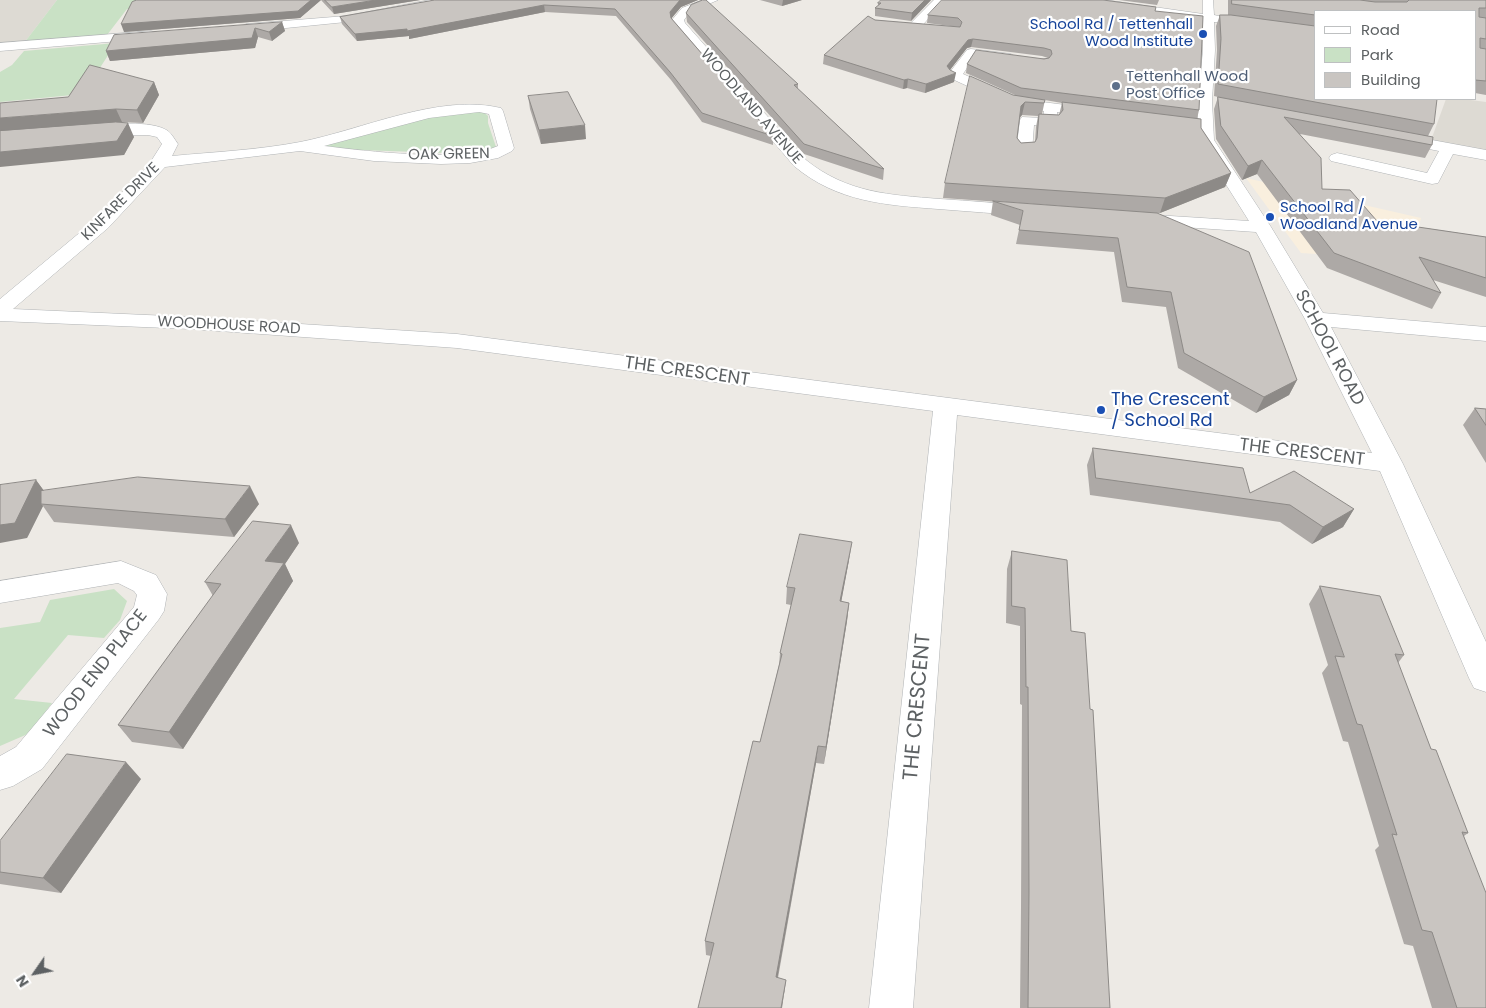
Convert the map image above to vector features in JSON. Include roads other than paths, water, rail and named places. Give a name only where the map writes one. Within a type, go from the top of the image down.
[{"type":"street","points":[[232,29],[346,19],[448,0]]},
{"type":"street","name":"WOODLAND AVENUE","points":[[713,0],[686,10],[678,20],[679,24],[811,174],[857,193],[903,202],[1043,212]]},
{"type":"street","points":[[934,29],[911,26],[940,0]]},
{"type":"street","points":[[1081,0],[1208,9],[1232,21]]},
{"type":"street","name":"SCHOOL ROAD","points":[[1208,9],[1209,27],[1205,101],[1200,126],[1206,140],[1262,228],[1316,319],[1390,464],[1486,678]]},
{"type":"street","points":[[335,10],[346,19]]},
{"type":"street","points":[[0,47],[164,34]]},
{"type":"street","points":[[1024,59],[971,53],[954,75],[1016,103],[1109,114]]},
{"type":"street","points":[[1071,110],[1077,92]]},
{"type":"street","points":[[1205,101],[1224,105]]},
{"type":"street","points":[[1050,107],[1051,123]]},
{"type":"street","name":"OAK GREEN","points":[[162,162],[300,147],[408,119],[454,110],[479,108],[496,111],[506,148],[502,153],[473,158],[356,155],[324,152],[300,147]]},
{"type":"street","points":[[1024,152],[1026,120],[1096,127]]},
{"type":"street","name":"KINFARE DRIVE","points":[[0,309],[65,256],[119,208],[162,162],[170,144],[162,134],[145,130],[122,129],[73,133]]},
{"type":"street","points":[[1380,135],[1486,155]]},
{"type":"street","points":[[1337,158],[1432,179],[1448,148]]},
{"type":"street","points":[[1123,218],[1262,228]]},
{"type":"street","name":"WOODHOUSE ROAD","points":[[0,315],[191,323],[457,341]]},
{"type":"street","points":[[1316,319],[1486,334]]},
{"type":"street","name":"THE CRESCENT","points":[[457,341],[1390,464]]},
{"type":"street","name":"THE CRESCENT","points":[[891,1008],[946,406]]},
{"type":"street","name":"WOOD END PLACE","points":[[0,592],[121,572],[145,583],[152,594],[148,612],[29,758],[0,774]]},
{"type":"place","name":"School Rd / Tettenhall Wood Institute","points":[[1203,34]]},
{"type":"place","name":"Tettenhall Wood Post Office","points":[[1116,86]]},
{"type":"place","name":"School Rd / Woodland Avenue","points":[[1270,217]]},
{"type":"place","name":"The Crescent / School Rd","points":[[1101,410]]}]
